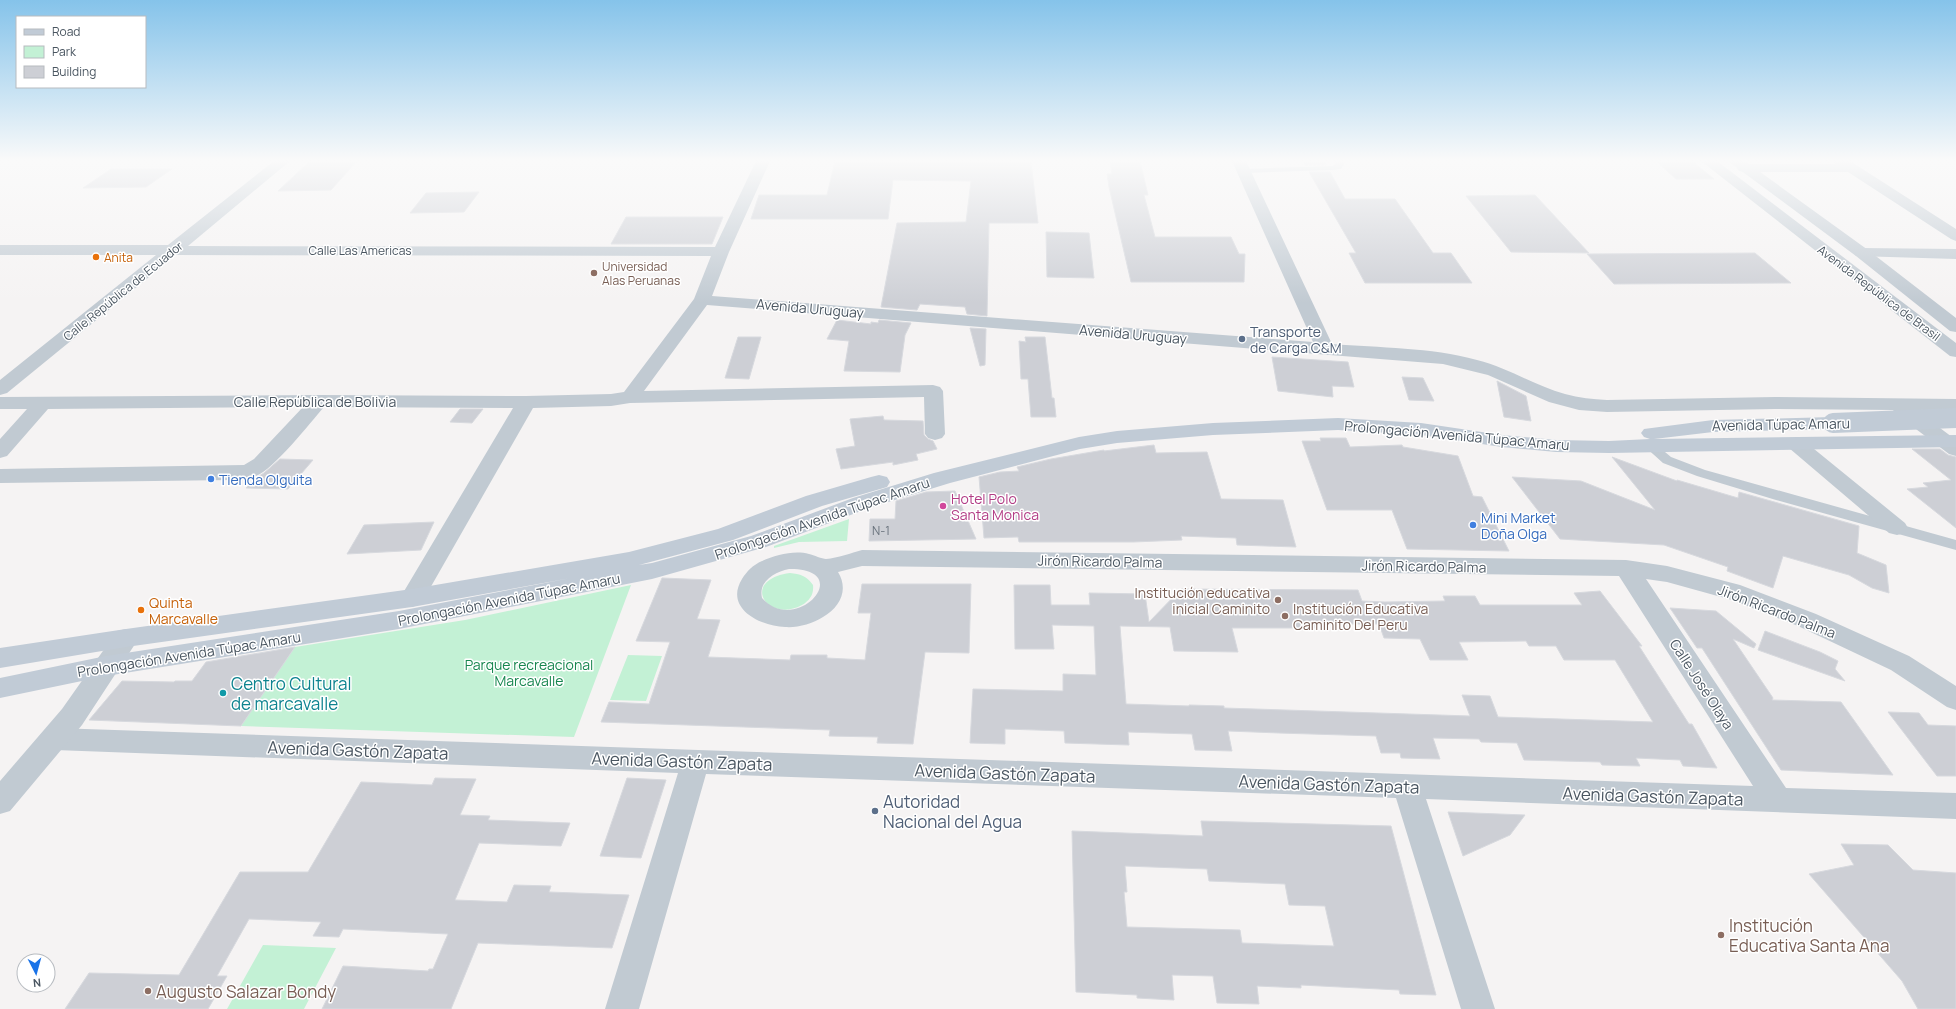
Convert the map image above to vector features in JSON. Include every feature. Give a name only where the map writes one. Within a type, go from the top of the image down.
[{"type":"main road","name":"Prolongación Avenida Túpac Amaru","points":[[0,658],[126,638],[412,598],[629,560],[725,535],[814,501],[881,481],[1057,438],[1122,425],[1212,416],[1393,416],[1496,429],[1608,437]]},
{"type":"main road","name":"Avenida Túpac Amaru","points":[[1649,445],[1714,435],[1956,418]]},
{"type":"main road","name":"Prolongación Avenida Túpac Amaru","points":[[0,688],[106,666],[399,620],[652,572],[758,542],[860,503],[942,478],[1079,443],[1117,437],[1213,429],[1338,424],[1421,429],[1502,441],[1556,446],[1609,447],[1649,445]]},
{"type":"main road","name":"Avenida Túpac Amaru","points":[[1608,437],[1713,426],[1839,427]]},
{"type":"main road","points":[[1839,427],[1953,440]]},
{"type":"main road","points":[[1649,445],[1796,444],[1953,440]]},
{"type":"street","name":"Calle República de Ecuador","points":[[0,389],[225,208]]},
{"type":"street","points":[[630,397],[702,300],[721,252],[741,208]]},
{"type":"street","points":[[1261,208],[1325,350]]},
{"type":"street","name":"Avenida República de Brasil","points":[[1769,208],[1956,352]]},
{"type":"street","name":"Avenida República de Brasil","points":[[1800,208],[1862,253],[1956,327]]},
{"type":"street","points":[[1912,208],[1956,236]]},
{"type":"street","points":[[1931,220],[1956,220]]},
{"type":"street","name":"Calle Las Americas","points":[[0,250],[721,252]]},
{"type":"street","points":[[1862,253],[1956,254]]},
{"type":"street","points":[[1845,267],[1880,267]]},
{"type":"street","name":"Avenida Uruguay","points":[[702,300],[1325,350],[1443,358],[1495,371],[1556,398],[1579,404],[1607,406],[1775,403],[1956,405]]},
{"type":"street","name":"Calle República de Bolivia","points":[[0,404],[319,401],[526,402],[610,400],[630,397],[932,391],[935,434]]},
{"type":"street","points":[[0,476],[249,471],[261,464],[319,401]]},
{"type":"street","points":[[412,598],[526,402]]},
{"type":"street","points":[[0,452],[42,403]]},
{"type":"street","points":[[1896,404],[1953,440]]},
{"type":"street","points":[[1796,444],[1897,528]]},
{"type":"street","name":"Jirón Ricardo Palma","points":[[822,568],[862,558],[1626,568],[1667,574],[1740,594],[1807,620],[1900,663],[1956,700]]},
{"type":"street","name":"Calle José Olaya","points":[[1626,568],[1778,800]]},
{"type":"street","points":[[0,802],[55,739],[126,638]]},
{"type":"street","name":"Avenida Gastón Zapata","points":[[55,739],[1956,806]]},
{"type":"street","points":[[622,1009],[695,762]]},
{"type":"street","points":[[1407,787],[1478,1009]]},
{"type":"lane","points":[[1649,445],[1667,460],[1701,473],[1781,497],[1956,545]]},
{"type":"green space","points":[[849,519],[847,541],[799,542],[774,548],[774,546]]},
{"type":"green space","points":[[790,573],[803,576],[811,582],[813,585],[813,591],[811,596],[802,605],[789,609],[778,609],[769,605],[764,599],[762,591],[765,584],[774,577]]},
{"type":"green space","name":"Parque recreacional Marcavalle","points":[[631,585],[574,737],[241,726],[295,647],[465,620]]},
{"type":"green space","points":[[628,655],[662,656],[646,701],[610,700]]},
{"type":"green space","points":[[263,945],[336,948],[304,1009],[227,1009]]},
{"type":"building","points":[[414,208],[467,208],[464,212],[410,213]]},
{"type":"building","points":[[755,208],[889,208],[888,219],[751,219]]},
{"type":"building","points":[[968,208],[1036,208],[1038,223],[989,223],[987,316],[967,314],[965,307],[920,304],[917,310],[881,307],[897,223],[966,222]]},
{"type":"building","points":[[1114,208],[1147,208],[1155,237],[1231,237],[1239,254],[1245,254],[1244,282],[1131,282]]},
{"type":"building","points":[[1330,208],[1401,208],[1433,253],[1451,253],[1472,283],[1365,283],[1349,253],[1356,253]]},
{"type":"building","points":[[1476,208],[1547,208],[1589,253],[1511,252]]},
{"type":"building","points":[[626,217],[723,217],[712,244],[611,244]]},
{"type":"building","points":[[1046,232],[1089,233],[1094,278],[1047,277]]},
{"type":"building","points":[[1755,253],[1791,283],[1614,284],[1587,254]]},
{"type":"building","points":[[837,320],[871,324],[871,322],[878,323],[879,320],[911,323],[905,335],[900,372],[844,371],[849,341],[827,339]]},
{"type":"building","points":[[970,328],[986,329],[985,365],[980,366]]},
{"type":"building","points":[[738,337],[761,337],[749,379],[725,378]]},
{"type":"building","points":[[1025,337],[1045,337],[1052,398],[1054,398],[1056,417],[1031,417],[1028,379],[1021,379],[1019,341],[1026,342]]},
{"type":"building","points":[[1272,357],[1348,362],[1354,387],[1332,386],[1333,397],[1278,391]]},
{"type":"building","points":[[1402,377],[1423,378],[1434,401],[1409,400]]},
{"type":"building","points":[[1497,381],[1526,396],[1531,421],[1504,417]]},
{"type":"building","points":[[460,409],[483,409],[472,423],[450,422]]},
{"type":"building","points":[[883,416],[884,420],[923,421],[924,435],[933,441],[937,449],[916,454],[918,460],[893,465],[893,462],[841,469],[836,449],[855,446],[850,419]]},
{"type":"building","points":[[1320,438],[1346,438],[1350,447],[1402,445],[1403,447],[1458,456],[1473,496],[1482,497],[1509,551],[1407,549],[1392,510],[1327,510],[1302,441],[1321,441]]},
{"type":"building","points":[[1154,445],[1156,453],[1207,452],[1221,499],[1283,500],[1296,547],[1237,545],[1236,538],[1181,536],[1182,540],[1133,542],[1019,542],[1018,537],[984,538],[979,477],[1000,472],[1019,471],[1017,467],[1051,459],[1104,450]]},
{"type":"building","points":[[1912,449],[1940,449],[1948,455],[1956,457],[1956,528],[1907,489],[1928,487],[1923,483],[1951,480]]},
{"type":"building","points":[[1612,457],[1677,481],[1738,498],[1739,492],[1859,526],[1857,553],[1886,565],[1889,593],[1872,588],[1849,575],[1783,556],[1773,588],[1727,571],[1728,567],[1664,545],[1560,539],[1512,477],[1581,481],[1655,510]]},
{"type":"building","points":[[280,459],[313,460],[288,489],[246,488],[256,478]]},
{"type":"building","points":[[955,491],[976,539],[869,541],[870,519],[895,519],[896,501],[926,492]]},
{"type":"building","points":[[434,522],[421,550],[347,554],[364,525]]},
{"type":"building","points":[[662,578],[711,580],[697,619],[720,620],[708,657],[790,660],[791,655],[827,655],[827,658],[865,660],[871,613],[858,613],[862,584],[971,584],[969,653],[925,652],[913,744],[877,743],[878,737],[829,736],[830,730],[601,722],[609,702],[649,704],[670,642],[636,641]]},
{"type":"building","points":[[1014,585],[1050,585],[1051,605],[1090,605],[1089,593],[1145,594],[1149,622],[1181,589],[1358,590],[1362,601],[1385,602],[1445,601],[1443,596],[1475,596],[1480,605],[1582,605],[1574,593],[1600,591],[1642,646],[1639,646],[1689,724],[1692,724],[1717,768],[1683,766],[1680,760],[1636,758],[1640,766],[1602,765],[1600,762],[1524,760],[1517,743],[1481,742],[1479,739],[1433,738],[1440,759],[1401,758],[1400,753],[1381,753],[1376,736],[1228,731],[1232,751],[1195,750],[1192,734],[1128,732],[1129,745],[1065,743],[1064,731],[1005,729],[1005,744],[970,743],[973,689],[1063,691],[1063,674],[1096,675],[1094,626],[1052,625],[1054,649],[1015,649]],"holes":[[[1316,624],[1379,624],[1384,638],[1420,639],[1430,660],[1468,660],[1459,642],[1526,641],[1529,646],[1556,646],[1564,660],[1615,660],[1653,722],[1498,717],[1490,696],[1462,695],[1470,716],[1224,708],[1224,706],[1126,704],[1120,626],[1170,627],[1174,651],[1238,652],[1232,628],[1317,628]]]},
{"type":"building","points":[[1670,608],[1716,611],[1756,644],[1754,648],[1733,639],[1773,698],[1772,700],[1841,702],[1893,775],[1781,770],[1702,648],[1697,648]]},
{"type":"building","points":[[1765,631],[1820,652],[1838,661],[1835,669],[1845,681],[1758,650]]},
{"type":"building","name":"Centro Cultural de marcavalle","points":[[295,647],[241,726],[89,720],[122,681],[192,681],[206,662]]},
{"type":"building","points":[[1888,712],[1919,713],[1928,725],[1956,726],[1956,776],[1937,776]]},
{"type":"building","points":[[435,778],[476,779],[460,815],[490,816],[488,820],[570,823],[561,846],[479,843],[455,900],[507,902],[514,885],[551,886],[549,892],[629,895],[612,948],[478,943],[451,1009],[322,1009],[343,966],[428,971],[429,969],[433,969],[448,934],[343,929],[339,937],[313,936],[321,922],[249,919],[217,976],[227,976],[208,1009],[65,1009],[89,973],[179,975],[240,872],[308,872],[361,782],[432,785]]},
{"type":"building","points":[[627,778],[666,780],[641,858],[600,856]]},
{"type":"building","points":[[1448,812],[1525,815],[1510,835],[1463,856]]},
{"type":"building","points":[[1201,821],[1391,826],[1436,995],[1400,994],[1399,990],[1301,985],[1301,988],[1257,986],[1259,1004],[1217,1003],[1213,976],[1172,975],[1174,1000],[1137,998],[1137,995],[1076,992],[1072,831],[1203,836]],"holes":[[[1125,866],[1207,869],[1209,881],[1285,884],[1289,905],[1325,906],[1334,946],[1242,943],[1240,930],[1127,927],[1124,892],[1127,892]]]},
{"type":"building","points":[[1841,844],[1888,845],[1913,870],[1956,873],[1956,1009],[1918,1009],[1902,981],[1809,874],[1854,865]]},
{"type":"place","name":"Anita","points":[[96,257]]},
{"type":"place","name":"Universidad Alas Peruanas","points":[[594,273]]},
{"type":"place","name":"Transporte de Carga C&M","points":[[1242,339]]},
{"type":"place","name":"Tienda Olguita","points":[[211,479]]},
{"type":"place","name":"Hotel Polo Santa Monica","points":[[943,506]]},
{"type":"place","name":"Mini Market Doña Olga","points":[[1473,525]]},
{"type":"place","name":"Institución educativa inicial Caminito","points":[[1278,600]]},
{"type":"place","name":"Quinta Marcavalle","points":[[141,610]]},
{"type":"place","name":"Institución Educativa Caminito Del Peru","points":[[1285,616]]},
{"type":"place","name":"Centro Cultural de marcavalle","points":[[223,693]]},
{"type":"place","name":"Autoridad Nacional del Agua","points":[[875,811]]},
{"type":"place","name":"Institución Educativa Santa Ana","points":[[1721,935]]},
{"type":"place","name":"Augusto Salazar Bondy","points":[[148,991]]}]
